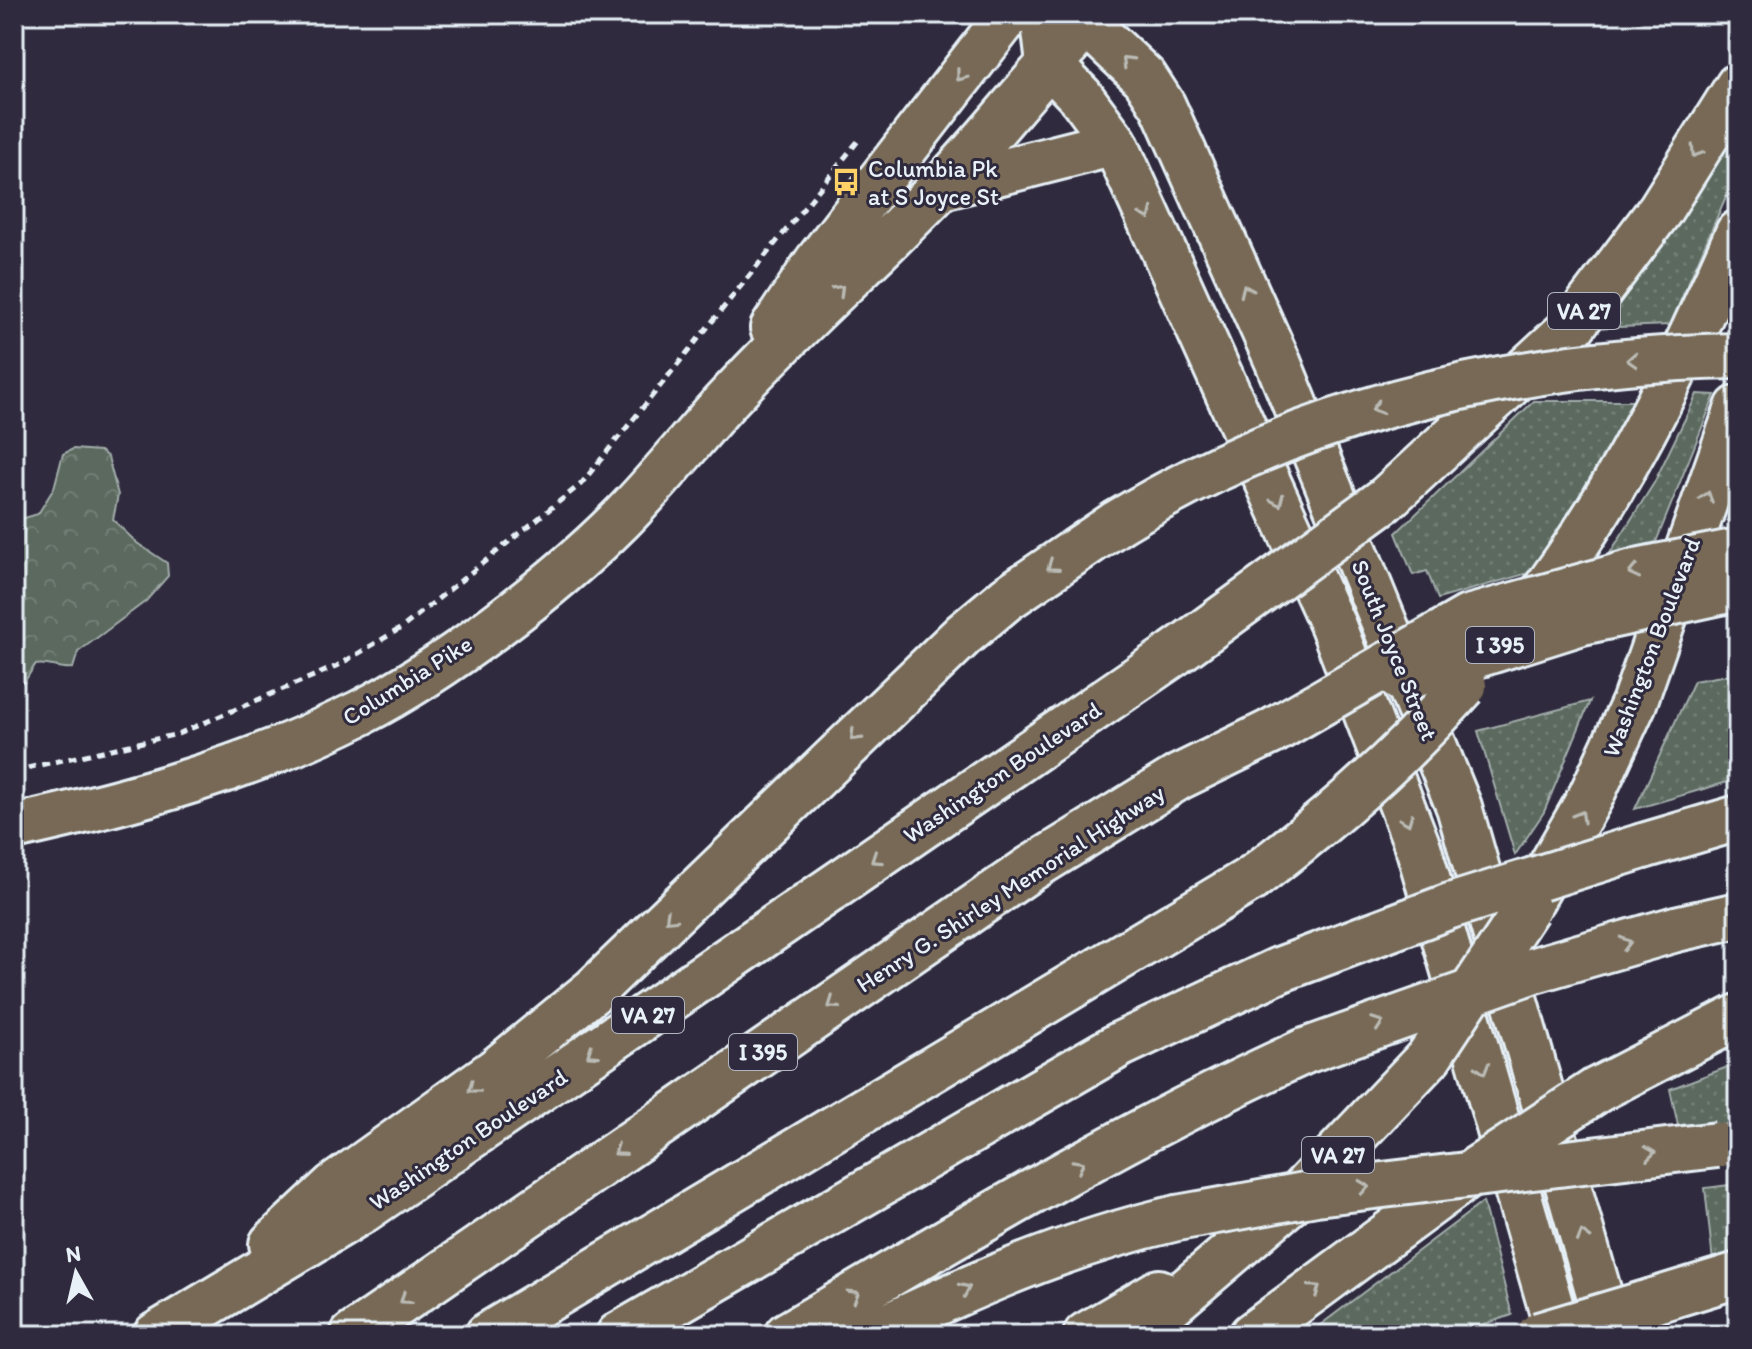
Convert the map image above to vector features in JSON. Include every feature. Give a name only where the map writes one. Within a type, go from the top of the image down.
[{"type":"main road","name":"Columbia Pike","points":[[724,404],[817,262],[1009,14]]},
{"type":"main road","points":[[1043,14],[1049,64]]},
{"type":"main road","name":"Columbia Pike","points":[[14,827],[205,778],[362,712],[441,664],[575,560],[619,521],[724,404],[942,187],[1087,17]]},
{"type":"main road","name":"South Joyce Street","points":[[1087,17],[1145,78],[1163,106],[1278,362],[1459,807],[1611,1335]]},
{"type":"main road","name":"South Joyce Street","points":[[1049,64],[1081,97],[1115,143],[1333,626],[1419,850],[1559,1335]]},
{"type":"main road","name":"Washington Boulevard","points":[[156,1335],[362,1211],[1175,653],[1386,499],[1571,328],[1660,210],[1738,86]]},
{"type":"main road","points":[[942,187],[1115,143]]},
{"type":"main road","points":[[488,1335],[1251,879],[1339,809],[1431,723],[1562,568],[1615,485],[1676,369],[1738,233]]},
{"type":"main road","points":[[211,1300],[334,1186],[470,1090],[594,990],[964,634],[1017,591],[1117,523],[1177,487],[1273,443],[1439,390],[1505,376],[1601,362],[1738,356]]},
{"type":"main road","name":"Washington Boulevard","points":[[1241,1244],[1295,1198],[1428,1058],[1527,908],[1591,796],[1634,703],[1738,408]]},
{"type":"main road","points":[[1271,732],[1468,618],[1641,570],[1738,551]]},
{"type":"main road","name":"Henry G. Shirley Memorial Highway","points":[[353,1335],[1030,869],[1179,777],[1271,732],[1423,670],[1507,643],[1628,611],[1738,588]]},
{"type":"main road","points":[[619,1335],[1121,1044],[1279,970],[1450,906],[1738,818]]},
{"type":"main road","points":[[1643,846],[1738,828]]},
{"type":"main road","points":[[787,1335],[1059,1175],[1222,1089],[1305,1051],[1531,971],[1676,929],[1738,915]]},
{"type":"main road","points":[[1252,1335],[1477,1169],[1597,1090],[1738,1017]]},
{"type":"main road","points":[[869,1335],[987,1278],[1041,1257],[1177,1218],[1316,1193],[1728,1144]]},
{"type":"main road","points":[[1135,1335],[1241,1244]]},
{"type":"main road","name":"VA 27","points":[[1086,1335],[1241,1244]]},
{"type":"main road","points":[[1539,1335],[1738,1275]]},
{"type":"path","points":[[14,771],[178,734],[337,666],[403,627],[581,484],[861,137]]},
{"type":"green space","points":[[1738,130],[1738,169],[1670,325],[1596,328],[1683,218]]},
{"type":"green space","points":[[1697,394],[1715,395],[1656,542],[1610,553],[1654,483]]},
{"type":"green space","points":[[1534,401],[1633,401],[1589,483],[1532,572],[1438,599],[1427,571],[1413,575],[1396,533]]},
{"type":"green space","points":[[73,449],[100,451],[108,457],[118,495],[113,520],[137,543],[167,563],[168,576],[146,601],[78,652],[73,668],[35,665],[25,681],[14,686],[14,521],[38,514],[54,488],[63,454]]},
{"type":"green space","points":[[1738,673],[1738,779],[1635,809],[1694,681]]},
{"type":"green space","points":[[1590,701],[1544,812],[1515,855],[1478,731]]},
{"type":"green space","points":[[1738,1063],[1738,1123],[1679,1130],[1670,1089]]},
{"type":"green space","points":[[1738,1184],[1738,1254],[1713,1262],[1705,1188]]},
{"type":"green space","points":[[1483,1202],[1512,1315],[1452,1335],[1307,1335]]},
{"type":"green space","points":[[1738,1322],[1738,1335],[1693,1335]]},
{"type":"place","name":"Columbia Pk at S Joyce St","points":[[846,182]]}]
